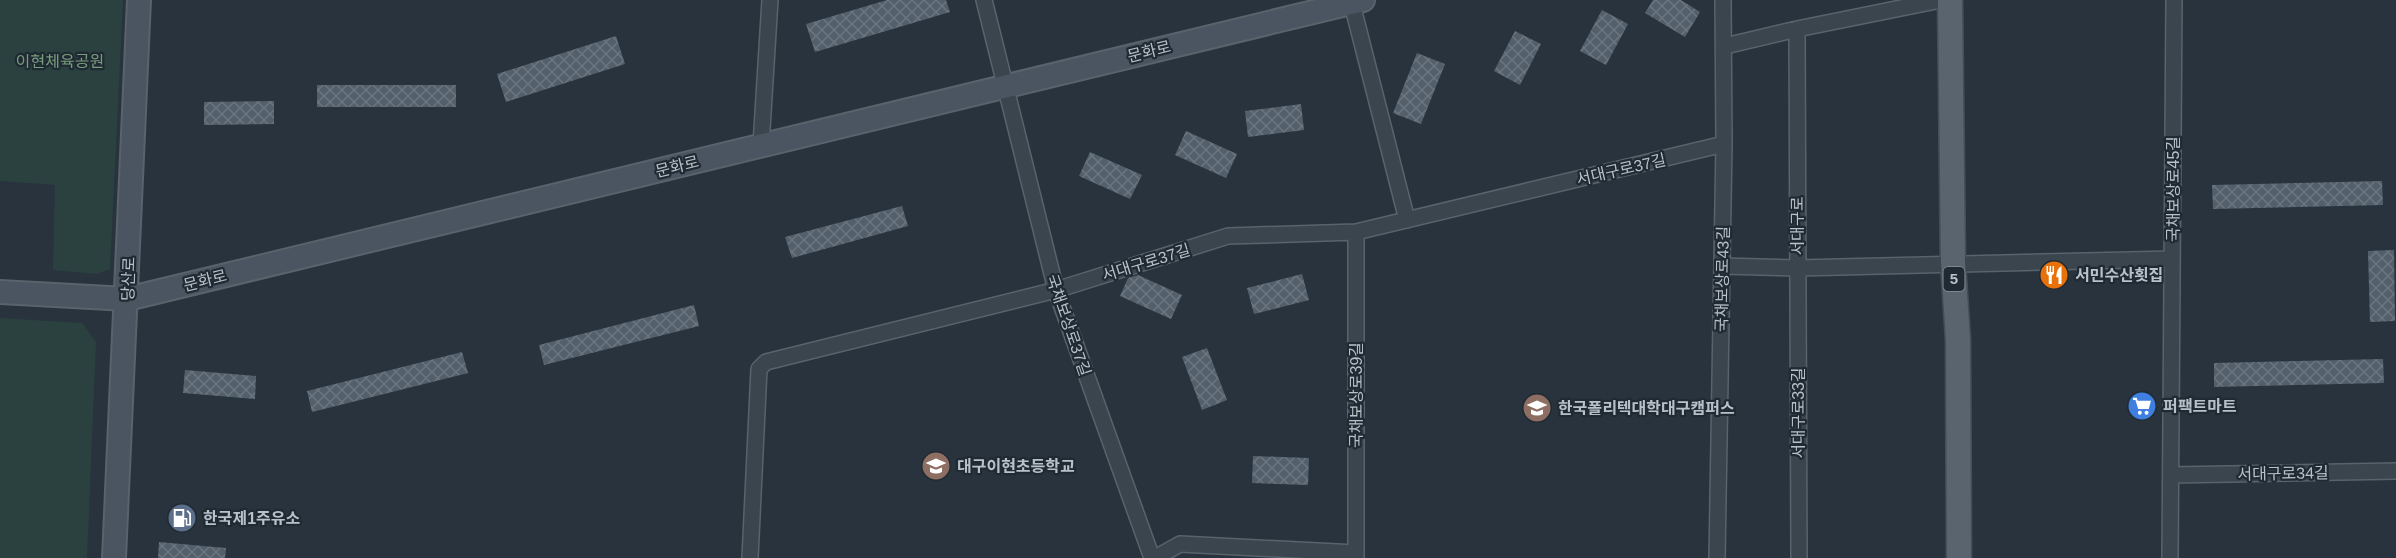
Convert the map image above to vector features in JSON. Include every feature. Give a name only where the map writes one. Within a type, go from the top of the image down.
[{"type":"main road","name":"당산로","points":[[114,558],[139,0]]},
{"type":"main road","name":"5","points":[[1950,0],[1953,263],[1958,340],[1959,558]]},
{"type":"main road","name":"문화로","points":[[0,292],[127,299],[1355,1]]},
{"type":"street","points":[[761,145],[770,0]]},
{"type":"street","name":"국채보상로37길","points":[[984,0],[1056,290],[1153,558],[1180,544],[1356,556]]},
{"type":"street","name":"국채보상로43길","points":[[1717,558],[1724,144],[1723,0]]},
{"type":"street","points":[[1725,46],[1941,0]]},
{"type":"street","name":"국채보상로45길","points":[[2170,558],[2174,0]]},
{"type":"street","name":"문화로","points":[[1355,1],[1407,220]]},
{"type":"street","name":"서대구로","points":[[1797,29],[1798,267],[2172,259]]},
{"type":"street","name":"서대구로37길","points":[[750,558],[759,369],[766,362],[1056,290],[1228,236],[1356,232],[1724,144]]},
{"type":"street","name":"국채보상로39길","points":[[1356,232],[1356,556]]},
{"type":"street","points":[[1722,266],[1798,267]]},
{"type":"street","name":"서대구로33길","points":[[1798,267],[1799,558]]},
{"type":"street","name":"서대구로34길","points":[[2171,475],[2396,471]]},
{"type":"green space","name":"이현체육공원","points":[[0,0],[123,0],[110,269],[97,274],[53,270],[55,185],[0,181]]},
{"type":"green space","points":[[0,318],[82,323],[96,342],[87,558],[0,558]]},
{"type":"building","points":[[887,0],[946,0],[950,12],[815,52],[806,24]]},
{"type":"building","points":[[1653,0],[1681,0],[1700,12],[1685,37],[1645,13]]},
{"type":"building","points":[[1602,10],[1628,24],[1606,65],[1580,51]]},
{"type":"building","points":[[1515,31],[1541,44],[1520,85],[1494,71]]},
{"type":"building","points":[[616,36],[625,64],[506,102],[497,74]]},
{"type":"building","points":[[1417,53],[1445,64],[1421,124],[1393,113]]},
{"type":"building","points":[[317,85],[456,85],[456,107],[317,107]]},
{"type":"building","points":[[274,101],[274,124],[204,125],[204,102]]},
{"type":"building","points":[[1301,104],[1304,130],[1248,137],[1245,111]]},
{"type":"building","points":[[1186,131],[1237,154],[1226,178],[1175,155]]},
{"type":"building","points":[[1090,152],[1142,175],[1130,199],[1079,176]]},
{"type":"building","points":[[2382,181],[2383,205],[2213,209],[2212,185]]},
{"type":"building","points":[[902,206],[908,226],[792,258],[785,237]]},
{"type":"building","points":[[2394,250],[2395,321],[2370,322],[2368,251]]},
{"type":"building","points":[[1302,274],[1309,300],[1254,314],[1247,288]]},
{"type":"building","points":[[1138,275],[1182,295],[1171,319],[1120,296],[1128,278]]},
{"type":"building","points":[[694,305],[699,326],[544,365],[539,345]]},
{"type":"building","points":[[1207,348],[1227,400],[1202,410],[1182,357]]},
{"type":"building","points":[[462,352],[468,373],[312,412],[307,391]]},
{"type":"building","points":[[2383,359],[2384,383],[2214,387],[2214,363]]},
{"type":"building","points":[[185,370],[256,376],[255,399],[183,393]]},
{"type":"building","points":[[1253,456],[1309,458],[1308,485],[1252,483]]},
{"type":"building","points":[[159,542],[226,548],[225,558],[158,558]]},
{"type":"place","name":"서민수산횟집","points":[[2054,275]]},
{"type":"place","name":"퍼팩트마트","points":[[2142,406]]},
{"type":"place","name":"한국폴리텍대학대구캠퍼스","points":[[1537,408]]},
{"type":"place","name":"대구이현초등학교","points":[[936,466]]},
{"type":"place","name":"한국제1주유소","points":[[182,518]]}]
